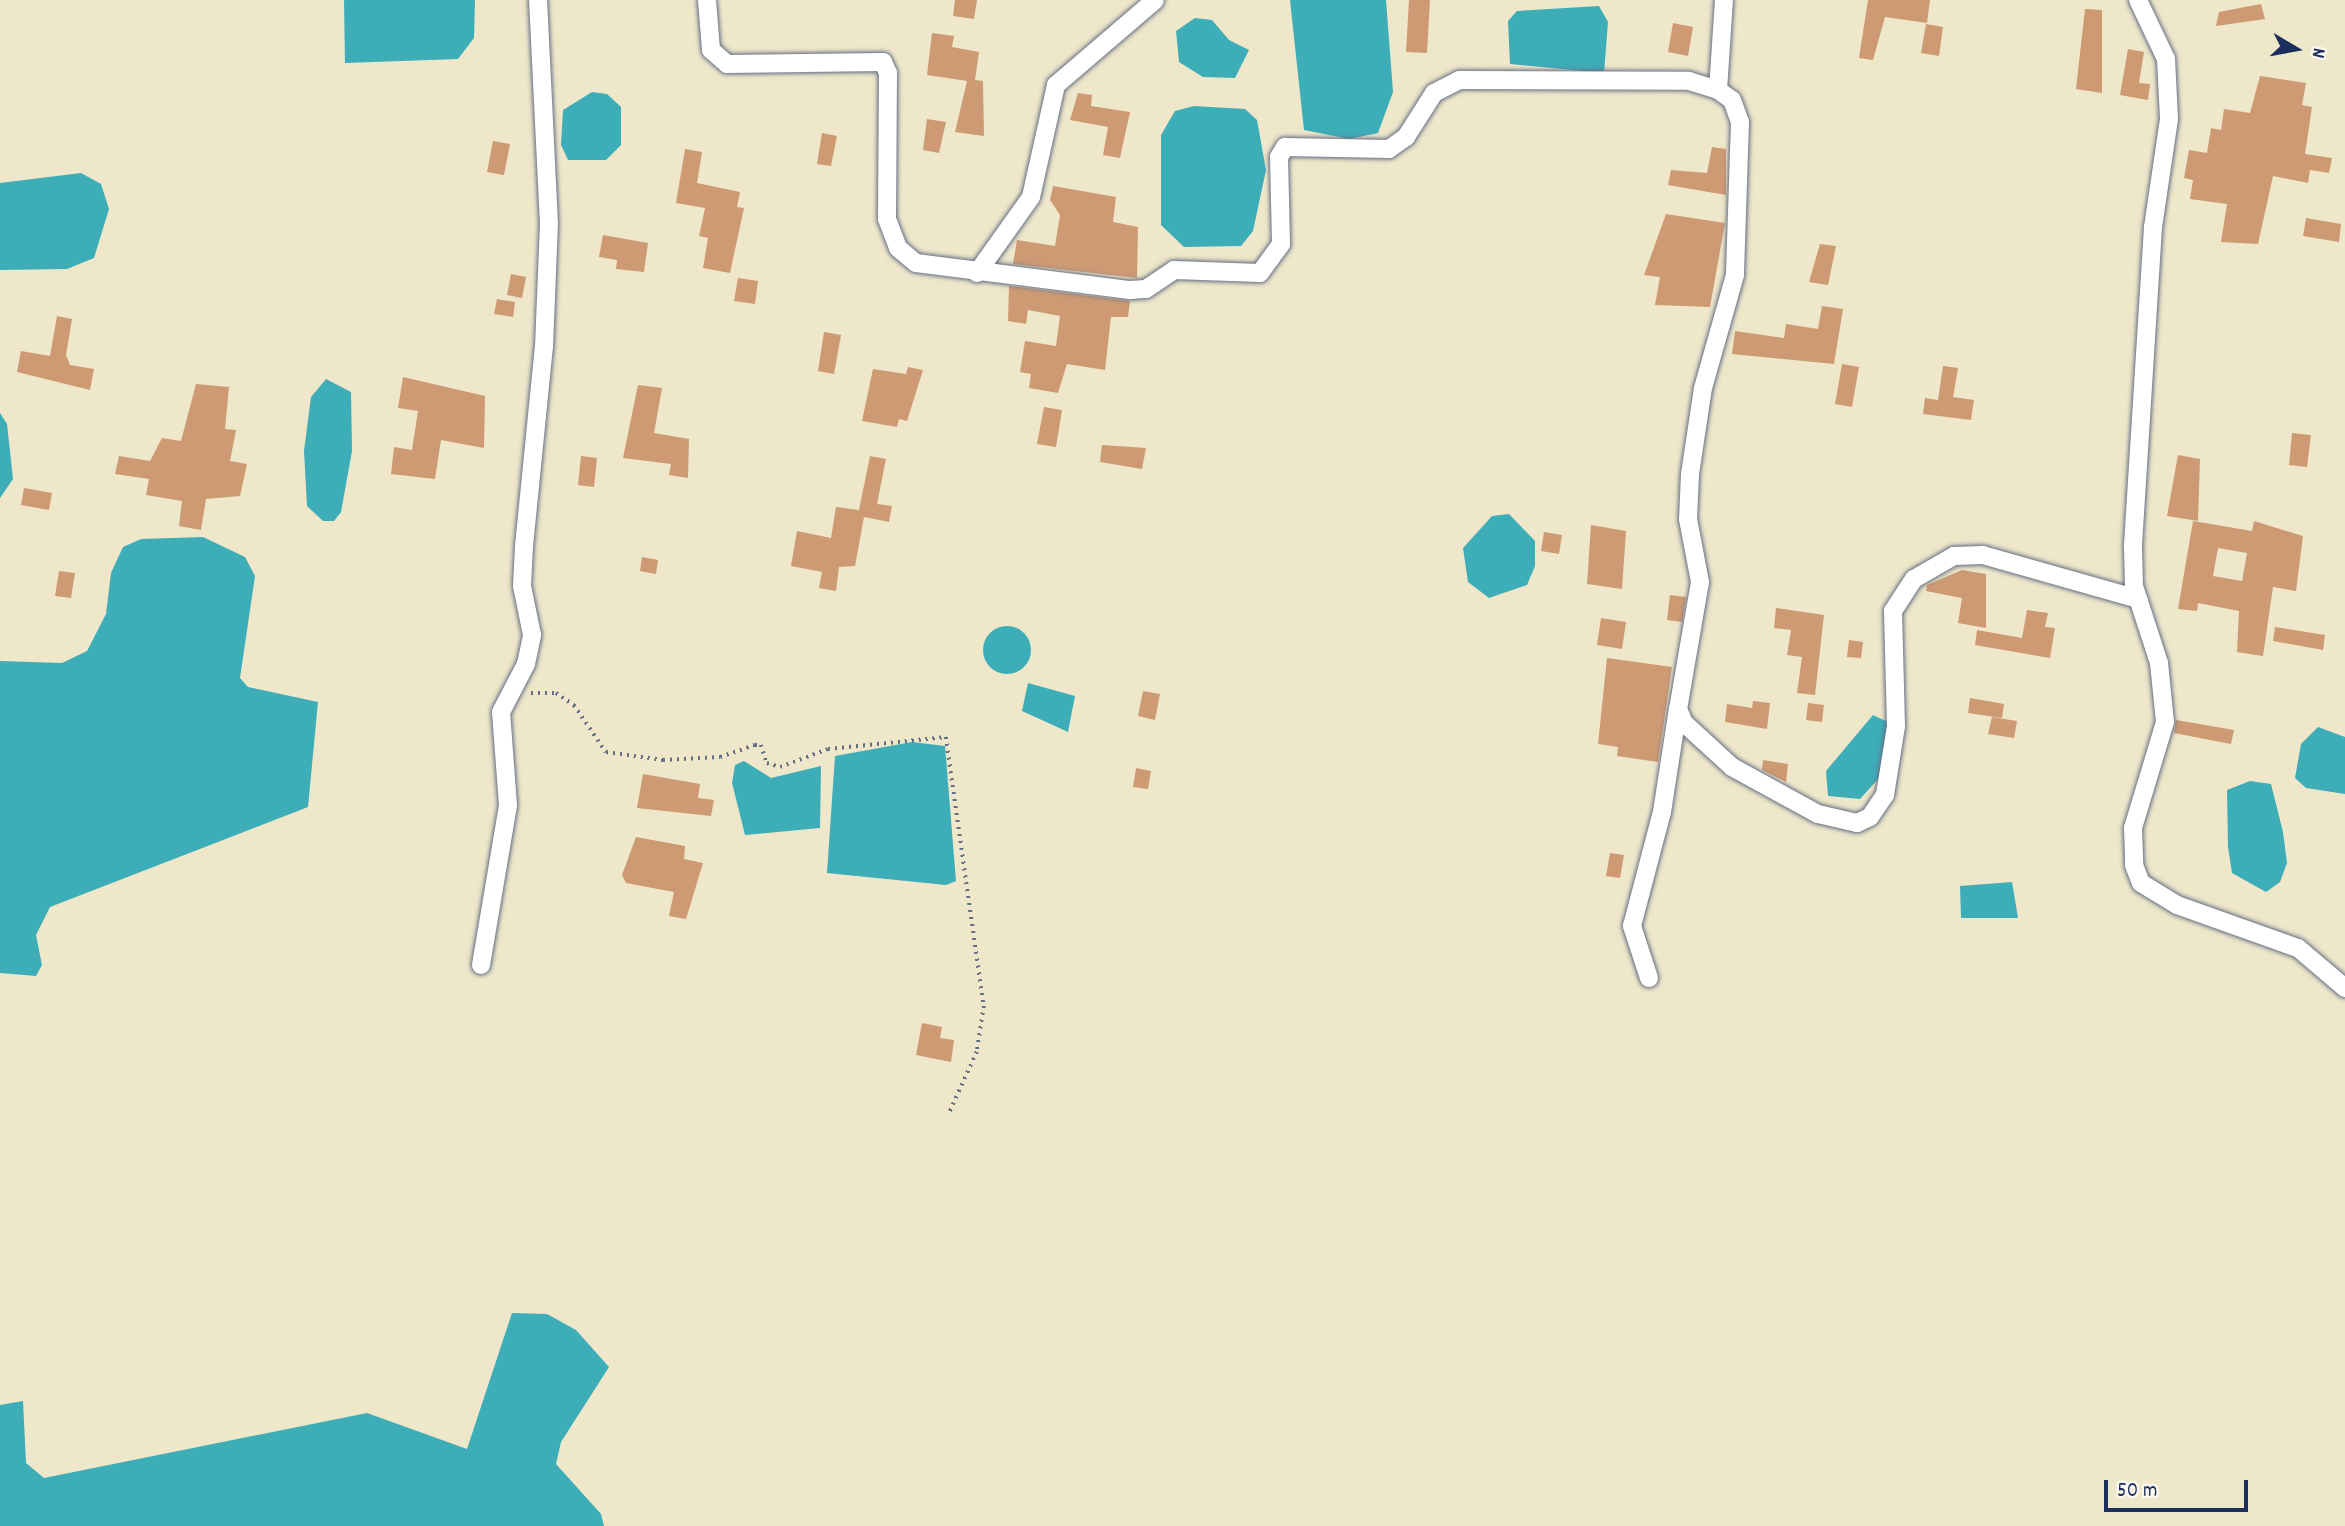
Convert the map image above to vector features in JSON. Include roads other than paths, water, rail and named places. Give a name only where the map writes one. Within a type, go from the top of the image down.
[{"type":"street","points":[[481,965],[508,805],[501,712],[505,692],[521,675],[532,635],[522,586],[544,348],[549,224],[538,0]]},
{"type":"street","points":[[707,0],[711,50],[727,64],[883,62],[888,73],[887,219],[898,248],[916,263],[977,273],[1130,290],[1146,289],[1174,270],[1260,273],[1281,244],[1279,157],[1285,147],[1389,149],[1406,137],[1434,93],[1459,79],[1689,81],[1718,90],[1731,100],[1740,122],[1735,275],[1703,388],[1690,474],[1688,519],[1700,582],[1662,812],[1632,926],[1649,978]]},
{"type":"street","points":[[977,273],[1031,197],[1056,85],[1156,0]]},
{"type":"street","points":[[1718,90],[1724,0]]},
{"type":"street","points":[[2138,0],[2166,59],[2169,120],[2153,227],[2134,497],[2138,599],[2159,663],[2165,722],[2130,845],[2141,883],[2177,905],[2298,948],[2345,988]]},
{"type":"street","points":[[1678,709],[1684,723],[1732,768],[1818,814],[1857,823],[1880,807],[1893,764],[1893,611],[1914,579],[1954,556],[1983,555],[2138,599]]},
{"type":"water","points":[[344,0],[475,0],[474,38],[458,59],[345,63]]},
{"type":"water","points":[[1290,0],[1386,0],[1393,92],[1378,133],[1349,139],[1304,130]]},
{"type":"water","points":[[1599,6],[1608,22],[1604,73],[1510,64],[1508,21],[1517,11]]},
{"type":"water","points":[[1195,18],[1212,20],[1229,40],[1249,50],[1235,78],[1203,77],[1179,62],[1176,31]]},
{"type":"water","points":[[592,92],[607,94],[621,107],[621,145],[606,160],[568,160],[561,145],[563,110]]},
{"type":"water","points":[[1194,106],[1245,109],[1257,120],[1266,170],[1253,231],[1241,246],[1184,247],[1161,225],[1161,135],[1175,111]]},
{"type":"water","points":[[81,173],[101,184],[109,209],[94,258],[67,269],[0,270],[0,183]]},
{"type":"water","points":[[326,379],[351,392],[352,451],[341,512],[334,521],[323,521],[307,506],[304,451],[311,397]]},
{"type":"water","points":[[0,413],[7,424],[13,479],[0,498]]},
{"type":"water","points":[[1509,514],[1535,541],[1535,566],[1527,585],[1489,598],[1468,582],[1463,548],[1492,516]]},
{"type":"water","points":[[203,537],[245,557],[255,576],[240,678],[248,687],[318,702],[308,807],[50,907],[36,935],[42,965],[36,976],[0,973],[0,661],[62,663],[87,651],[106,614],[111,573],[123,547],[141,539]]},
{"type":"water","points":[[1007,626],[1024,633],[1031,650],[1024,667],[1007,674],[990,667],[983,650],[990,633]]},
{"type":"water","points":[[1028,683],[1075,696],[1068,732],[1022,711]]},
{"type":"water","points":[[1873,715],[1888,722],[1879,778],[1860,799],[1828,796],[1826,771]]},
{"type":"water","points":[[2318,727],[2345,737],[2345,794],[2306,788],[2295,778],[2301,744]]},
{"type":"water","points":[[912,742],[945,746],[956,881],[946,885],[827,873],[835,756]]},
{"type":"water","points":[[744,761],[771,778],[821,766],[820,828],[745,835],[732,783],[735,765]]},
{"type":"water","points":[[2250,781],[2271,784],[2283,832],[2287,863],[2280,882],[2266,892],[2232,873],[2228,847],[2227,790]]},
{"type":"water","points":[[2012,882],[2018,918],[1961,918],[1960,886]]},
{"type":"water","points":[[512,1313],[547,1314],[576,1330],[609,1367],[561,1442],[556,1464],[601,1514],[604,1526],[0,1526],[0,1405],[23,1401],[26,1463],[44,1478],[367,1413],[467,1449]]}]
